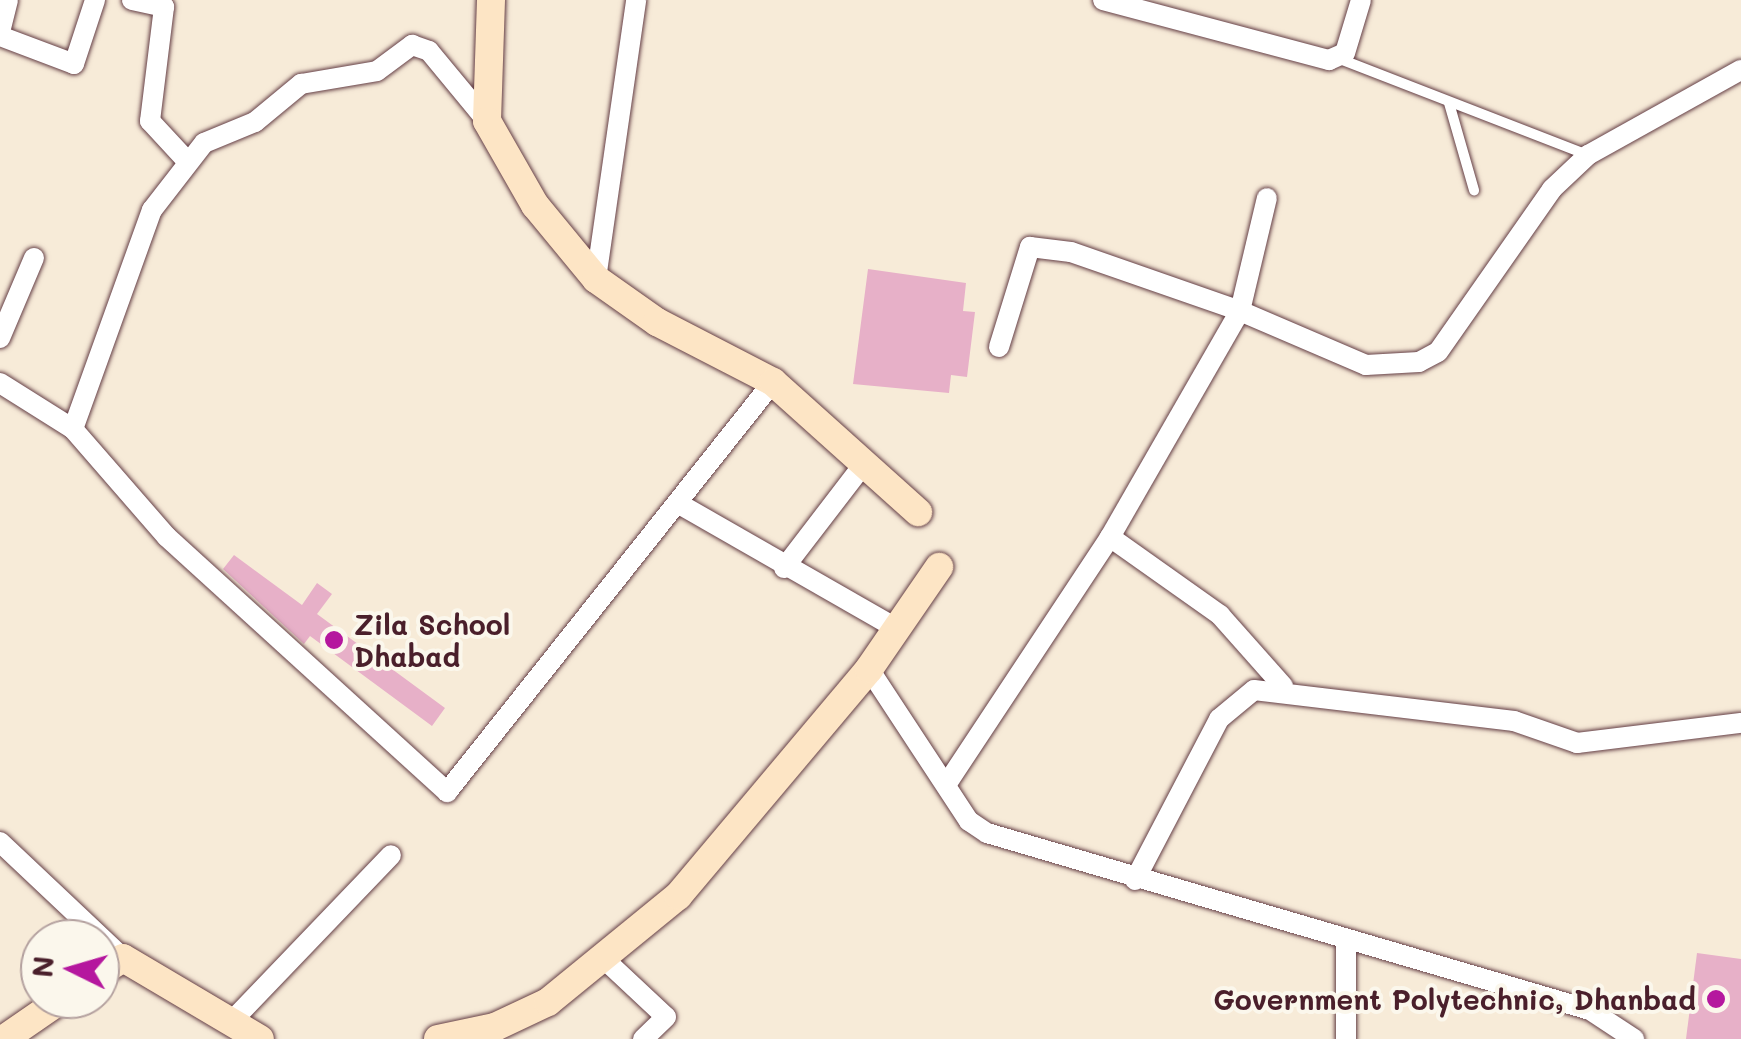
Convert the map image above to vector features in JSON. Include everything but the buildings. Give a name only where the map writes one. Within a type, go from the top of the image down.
[{"type":"street","points":[[8,0],[0,34],[74,64],[95,0]]},
{"type":"street","points":[[132,0],[164,7],[150,120],[186,161]]},
{"type":"street","points":[[487,121],[491,0]]},
{"type":"street","points":[[596,278],[636,0]]},
{"type":"street","points":[[1104,0],[1339,59],[1362,0]]},
{"type":"street","points":[[73,429],[152,210],[186,161],[300,84],[377,71],[412,45],[429,51],[487,121],[535,205],[596,278],[657,322],[773,382],[918,512]]},
{"type":"street","points":[[999,347],[1030,247],[1071,252],[1240,311],[1366,364],[1419,362],[1438,352],[1552,189],[1588,155],[1741,70]]},
{"type":"street","points":[[946,784],[1110,537],[1240,311],[1267,198]]},
{"type":"street","points":[[0,338],[34,258]]},
{"type":"street","points":[[0,383],[73,429],[167,538],[447,792],[681,505],[773,382]]},
{"type":"street","points":[[784,568],[863,465]]},
{"type":"street","points":[[681,505],[784,568],[894,627]]},
{"type":"street","points":[[1110,537],[1220,615],[1282,686]]},
{"type":"street","points":[[438,1039],[495,1028],[548,1002],[678,896],[868,669],[939,567]]},
{"type":"street","points":[[868,669],[946,784],[988,833],[1135,880],[1590,1010],[1634,1039]]},
{"type":"street","points":[[1135,880],[1219,718],[1254,690],[1282,686],[1514,721],[1577,743],[1741,724]]},
{"type":"street","points":[[0,842],[69,919]]},
{"type":"street","points":[[232,1022],[391,855]]},
{"type":"street","points":[[1346,940],[1346,1039]]},
{"type":"street","points":[[603,958],[666,1017],[643,1039]]},
{"type":"street","points":[[120,969],[260,1039]]},
{"type":"street","points":[[4,1039],[33,1019]]},
{"type":"lane","points":[[1339,59],[1588,155]]},
{"type":"lane","points":[[1449,102],[1474,190]]},
{"type":"place","name":"Zila School Dhabad","points":[[334,640]]},
{"type":"place","name":"Government Polytechnic, Dhanbad","points":[[1716,999]]}]
